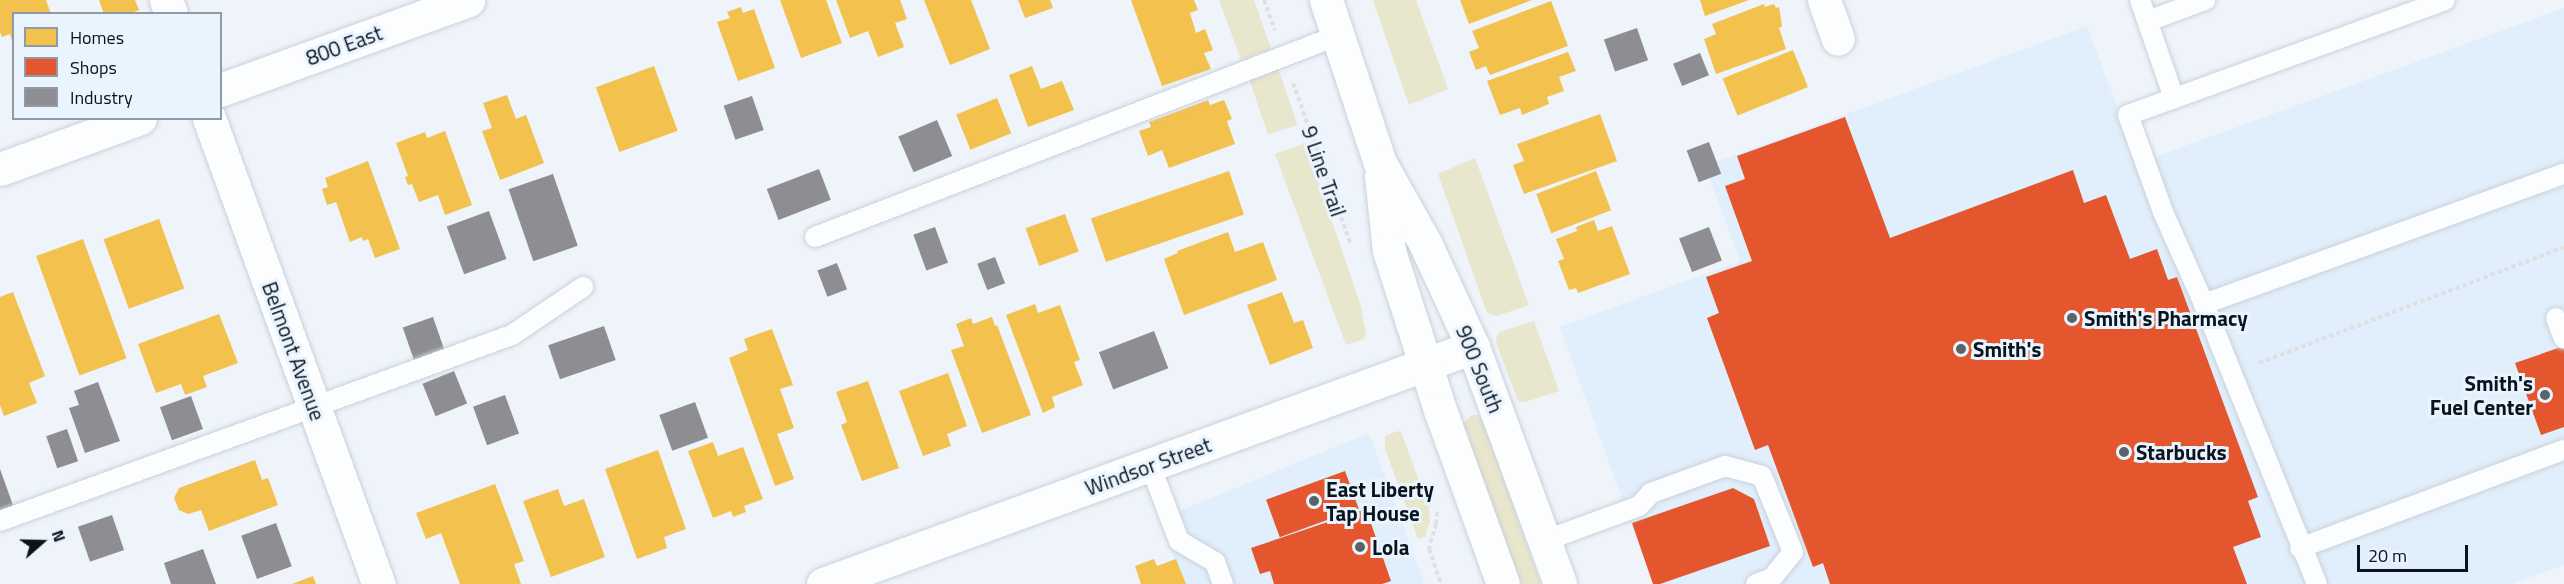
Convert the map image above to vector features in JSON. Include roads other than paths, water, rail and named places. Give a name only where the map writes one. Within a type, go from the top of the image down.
[{"type":"street","name":"800 East","points":[[222,89],[468,0]]},
{"type":"street","name":"900 South","points":[[1326,0],[1380,163],[1425,243],[1473,347],[1560,584]]},
{"type":"street","points":[[1824,0],[1838,39]]},
{"type":"street","points":[[0,170],[135,120]]},
{"type":"street","name":"Belmont Avenue","points":[[210,120],[379,584]]},
{"type":"street","name":"900 South","points":[[1380,163],[1389,251],[1425,364],[1503,584]]},
{"type":"street","name":"Windsor Street","points":[[823,584],[1473,347]]},
{"type":"lane","points":[[2140,0],[2174,98]]},
{"type":"lane","points":[[2316,584],[2204,304],[2163,212],[2128,115],[2445,0]]},
{"type":"lane","points":[[2148,21],[2199,1]]},
{"type":"lane","points":[[815,237],[1339,35]]},
{"type":"lane","points":[[2204,304],[2564,174]]},
{"type":"lane","points":[[0,521],[512,335],[583,287]]},
{"type":"lane","points":[[2556,318],[2564,339]]},
{"type":"lane","points":[[2300,548],[2564,450]]},
{"type":"lane","points":[[1150,465],[1179,541],[1215,562],[1223,584]]},
{"type":"lane","points":[[1544,541],[1639,506],[1651,492],[1725,466],[1762,476],[1793,552],[1772,578],[1756,584]]},
{"type":"place","name":"Smith's Pharmacy","points":[[2072,318]]},
{"type":"place","name":"Smith's","points":[[1961,349]]},
{"type":"place","name":"Smith's Fuel Center","points":[[2545,395]]},
{"type":"place","name":"Starbucks","points":[[2124,452]]},
{"type":"place","name":"East Liberty Tap House","points":[[1314,501]]},
{"type":"place","name":"Lola","points":[[1360,547]]}]
